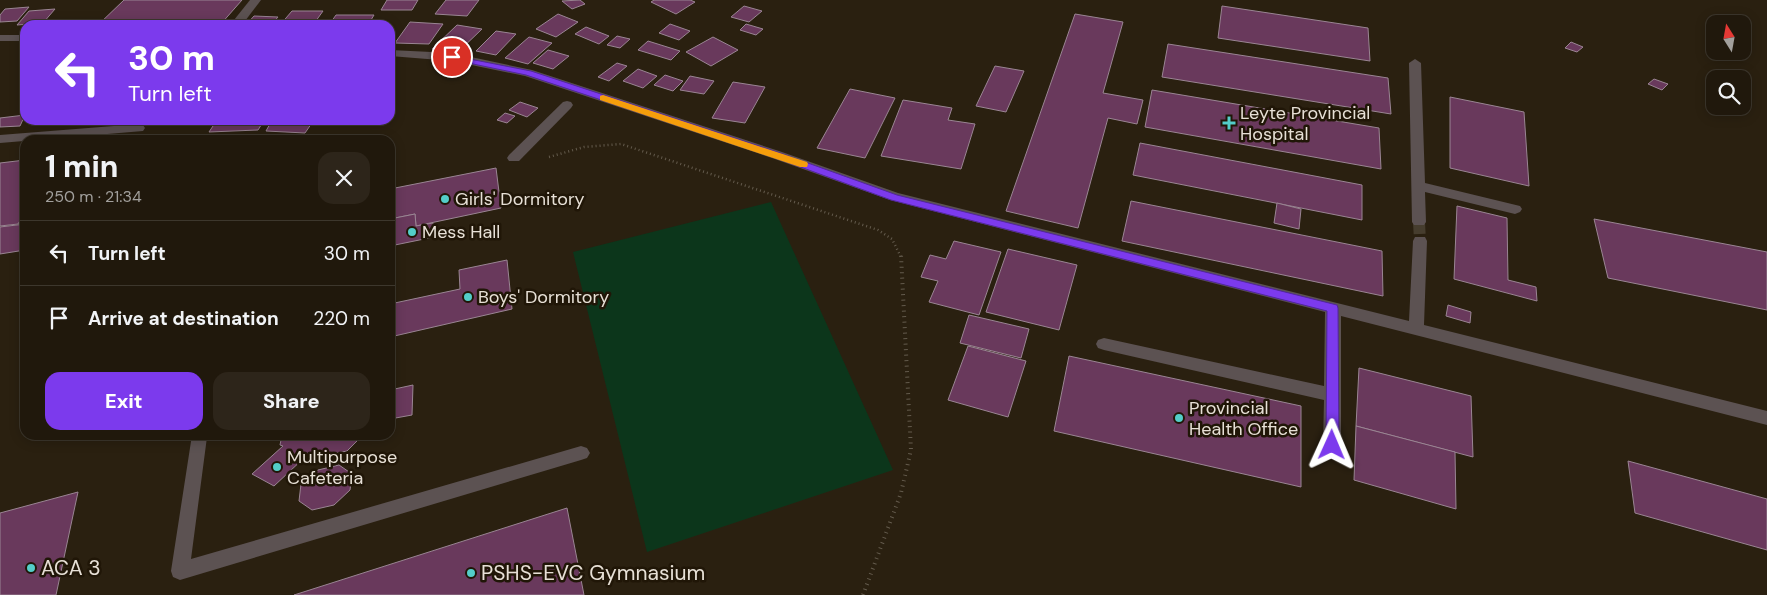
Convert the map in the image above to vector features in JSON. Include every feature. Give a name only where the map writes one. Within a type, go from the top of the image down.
[{"type":"street","points":[[240,20],[256,0]]},
{"type":"street","points":[[0,38],[20,38]]},
{"type":"street","points":[[395,53],[452,57],[528,73],[777,155],[895,197],[1767,418]]},
{"type":"street","points":[[1416,63],[1419,222]]},
{"type":"street","points":[[514,158],[567,104]]},
{"type":"street","points":[[42,135],[139,128]]},
{"type":"street","points":[[0,138],[20,137]]},
{"type":"street","points":[[1418,186],[1515,209]]},
{"type":"street","points":[[1416,329],[1420,241]]},
{"type":"street","points":[[1332,445],[1333,308]]},
{"type":"street","points":[[1104,344],[1333,395]]},
{"type":"street","points":[[200,440],[180,571],[581,453]]},
{"type":"path","points":[[548,157],[565,151],[601,144],[621,144],[863,224],[889,234],[897,244],[902,259],[911,450],[901,493],[863,595]]},
{"type":"green space","points":[[771,202],[893,470],[647,552],[573,252]]},
{"type":"building","points":[[124,0],[242,0],[224,20],[103,20]]},
{"type":"building","points":[[387,0],[418,0],[412,10],[381,10]]},
{"type":"building","points":[[446,0],[479,0],[467,16],[435,14]]},
{"type":"building","points":[[580,0],[585,4],[572,9],[562,1]]},
{"type":"building","points":[[654,0],[690,0],[695,2],[676,14],[651,2]]},
{"type":"building","points":[[744,6],[762,11],[749,22],[731,17]]},
{"type":"building","points":[[1222,6],[1368,28],[1370,61],[1218,38]]},
{"type":"building","points":[[29,7],[17,21],[0,22],[0,15],[5,9]]},
{"type":"building","points":[[55,9],[46,20],[21,20],[29,11]]},
{"type":"building","points":[[292,11],[323,11],[317,20],[284,20]]},
{"type":"building","points":[[558,14],[578,22],[556,37],[536,29]]},
{"type":"building","points":[[1075,14],[1123,22],[1103,93],[1143,100],[1137,124],[1108,118],[1078,228],[1006,211]]},
{"type":"building","points":[[336,15],[374,15],[371,20],[332,20]]},
{"type":"building","points":[[254,16],[278,17],[275,20],[250,20]]},
{"type":"building","points":[[410,22],[443,24],[429,44],[395,43]]},
{"type":"building","points":[[670,24],[690,31],[679,40],[659,33]]},
{"type":"building","points":[[746,24],[763,29],[756,35],[740,30]]},
{"type":"building","points":[[457,25],[482,29],[457,53],[432,49]]},
{"type":"building","points":[[586,27],[609,36],[599,44],[575,34]]},
{"type":"building","points":[[496,31],[516,34],[496,55],[476,51]]},
{"type":"building","points":[[617,36],[630,39],[620,48],[607,45]]},
{"type":"building","points":[[529,37],[552,43],[528,64],[505,58]]},
{"type":"building","points":[[713,37],[738,50],[711,66],[686,52]]},
{"type":"building","points":[[648,41],[680,51],[671,60],[638,50]]},
{"type":"building","points":[[1571,42],[1583,47],[1577,52],[1565,48]]},
{"type":"building","points":[[1168,44],[1388,78],[1391,114],[1162,77]]},
{"type":"building","points":[[548,50],[569,56],[553,69],[533,63]]},
{"type":"building","points":[[617,63],[627,66],[609,81],[598,77]]},
{"type":"building","points":[[995,66],[1024,71],[1006,112],[976,106]]},
{"type":"building","points":[[638,69],[657,76],[643,88],[623,81]]},
{"type":"building","points":[[665,75],[683,81],[673,91],[654,85]]},
{"type":"building","points":[[690,76],[714,81],[704,94],[680,90]]},
{"type":"building","points":[[1654,79],[1668,84],[1662,90],[1648,84]]},
{"type":"building","points":[[733,82],[765,87],[745,123],[712,118]]},
{"type":"building","points":[[850,89],[895,98],[865,158],[817,148]]},
{"type":"building","points":[[1152,90],[1379,128],[1381,169],[1145,127]]},
{"type":"building","points":[[1450,97],[1524,112],[1529,186],[1450,168]]},
{"type":"building","points":[[903,100],[952,108],[948,120],[975,124],[961,169],[881,156]]},
{"type":"building","points":[[520,102],[538,108],[527,117],[509,110]]},
{"type":"building","points":[[505,113],[515,116],[507,123],[497,120]]},
{"type":"building","points":[[20,116],[20,125],[0,127],[0,118]]},
{"type":"building","points":[[214,125],[261,125],[258,130],[209,132]]},
{"type":"building","points":[[269,125],[311,125],[305,133],[266,131]]},
{"type":"building","points":[[1140,143],[1362,185],[1362,220],[1133,175]]},
{"type":"building","points":[[20,161],[20,221],[18,224],[0,226],[0,163]]},
{"type":"building","name":"Girls' Dormitory","points":[[496,168],[501,208],[416,226],[415,214],[395,218],[395,188]]},
{"type":"building","points":[[1131,201],[1382,251],[1383,296],[1122,241]]},
{"type":"building","points":[[1277,203],[1301,209],[1299,229],[1274,223]]},
{"type":"building","points":[[1457,206],[1507,218],[1508,280],[1536,287],[1537,301],[1454,279]]},
{"type":"building","name":"Mess Hall","points":[[415,214],[416,226],[433,223],[434,237],[395,245],[395,218]]},
{"type":"building","points":[[1594,219],[1767,252],[1767,310],[1608,278]]},
{"type":"building","points":[[20,225],[20,251],[0,254],[0,227]]},
{"type":"building","points":[[954,241],[1001,252],[979,315],[929,302],[938,281],[921,277],[930,255],[946,259]]},
{"type":"building","points":[[1008,249],[1077,265],[1059,330],[986,312]]},
{"type":"building","name":"Boys' Dormitory","points":[[507,260],[512,309],[395,336],[395,303],[460,289],[459,270]]},
{"type":"building","points":[[1448,305],[1471,312],[1470,323],[1446,316]]},
{"type":"building","points":[[969,315],[1029,329],[1021,358],[960,343]]},
{"type":"building","points":[[968,346],[1026,361],[1008,417],[948,400]]},
{"type":"building","name":"Provincial Health Office","points":[[1069,356],[1301,406],[1301,487],[1054,431]]},
{"type":"building","points":[[1359,368],[1471,396],[1473,457],[1356,426]]},
{"type":"building","name":"Multipurpose Cafeteria","points":[[413,385],[412,415],[395,418],[395,389]]},
{"type":"building","points":[[1356,426],[1455,452],[1456,509],[1354,480]]},
{"type":"building","name":"Multipurpose Cafeteria","points":[[281,440],[358,440],[347,451],[304,458],[274,486],[252,474],[283,446],[280,445]]},
{"type":"building","points":[[1628,461],[1767,499],[1767,550],[1635,513]]},
{"type":"building","points":[[339,465],[352,474],[350,490],[334,505],[312,510],[299,501],[301,484],[318,470]]},
{"type":"building","name":"ACA 3","points":[[78,492],[56,595],[0,595],[0,513]]},
{"type":"building","name":"PSHS-EVC Gymnasium","points":[[567,508],[584,595],[294,595]]},
{"type":"tunnel","points":[[1419,222],[1420,241]]},
{"type":"slow traffic","points":[[603,98],[803,164]]},
{"type":"place","name":"Leyte Provincial Hospital","points":[[1229,123]]},
{"type":"place","name":"Girls' Dormitory","points":[[445,199]]},
{"type":"place","name":"Mess Hall","points":[[412,232]]},
{"type":"place","name":"Boys' Dormitory","points":[[468,297]]},
{"type":"place","name":"Provincial Health Office","points":[[1179,418]]},
{"type":"place","name":"Multipurpose Cafeteria","points":[[277,467]]},
{"type":"place","name":"ACA 3","points":[[31,568]]},
{"type":"place","name":"PSHS-EVC Gymnasium","points":[[471,573]]},
{"type":"route","points":[[452,57],[528,73],[777,155],[895,197],[1333,308],[1332,445]]}]
